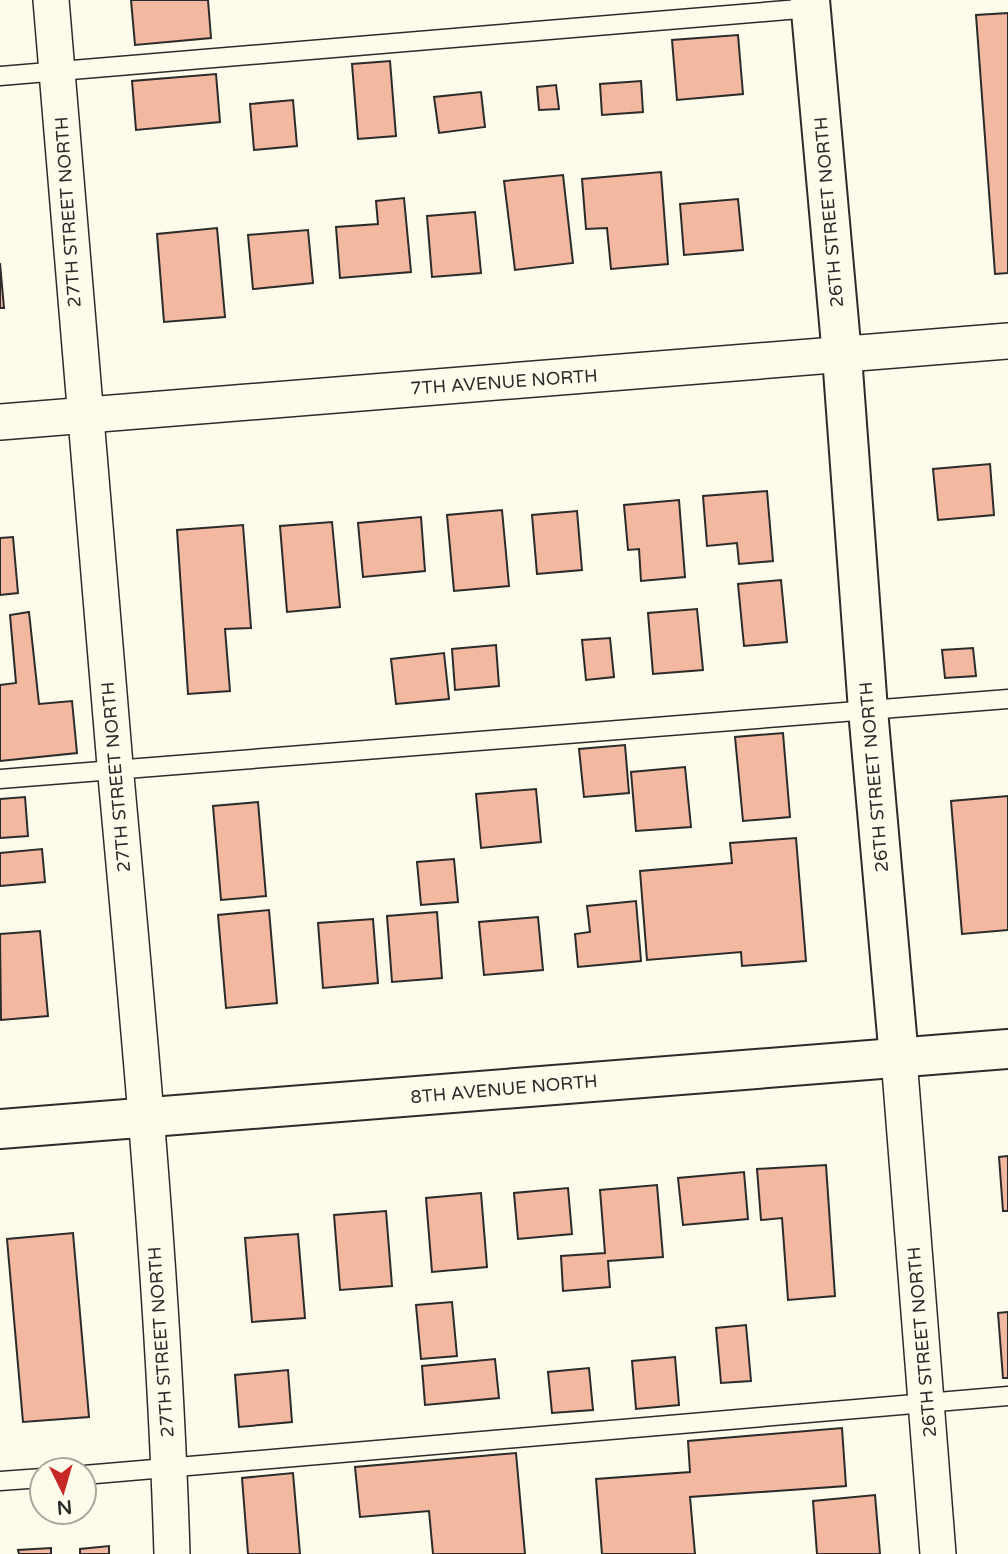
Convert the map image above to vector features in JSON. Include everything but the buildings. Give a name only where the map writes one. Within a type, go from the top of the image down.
[{"type":"street","name":"27TH STREET NORTH","points":[[51,0],[84,415],[147,1117],[170,1469],[172,1554]]},
{"type":"street","name":"26TH STREET NORTH","points":[[811,4],[842,356],[867,710],[899,1058],[938,1554]]},
{"type":"street","name":"7TH AVENUE NORTH","points":[[0,422],[1008,341]]},
{"type":"street","name":"8TH AVENUE NORTH","points":[[0,1129],[1008,1049]]},
{"type":"lane","points":[[0,76],[811,4]]},
{"type":"lane","points":[[0,779],[1008,699]]},
{"type":"lane","points":[[98,1474],[1008,1396]]},
{"type":"lane","points":[[0,1481],[28,1479]]}]
